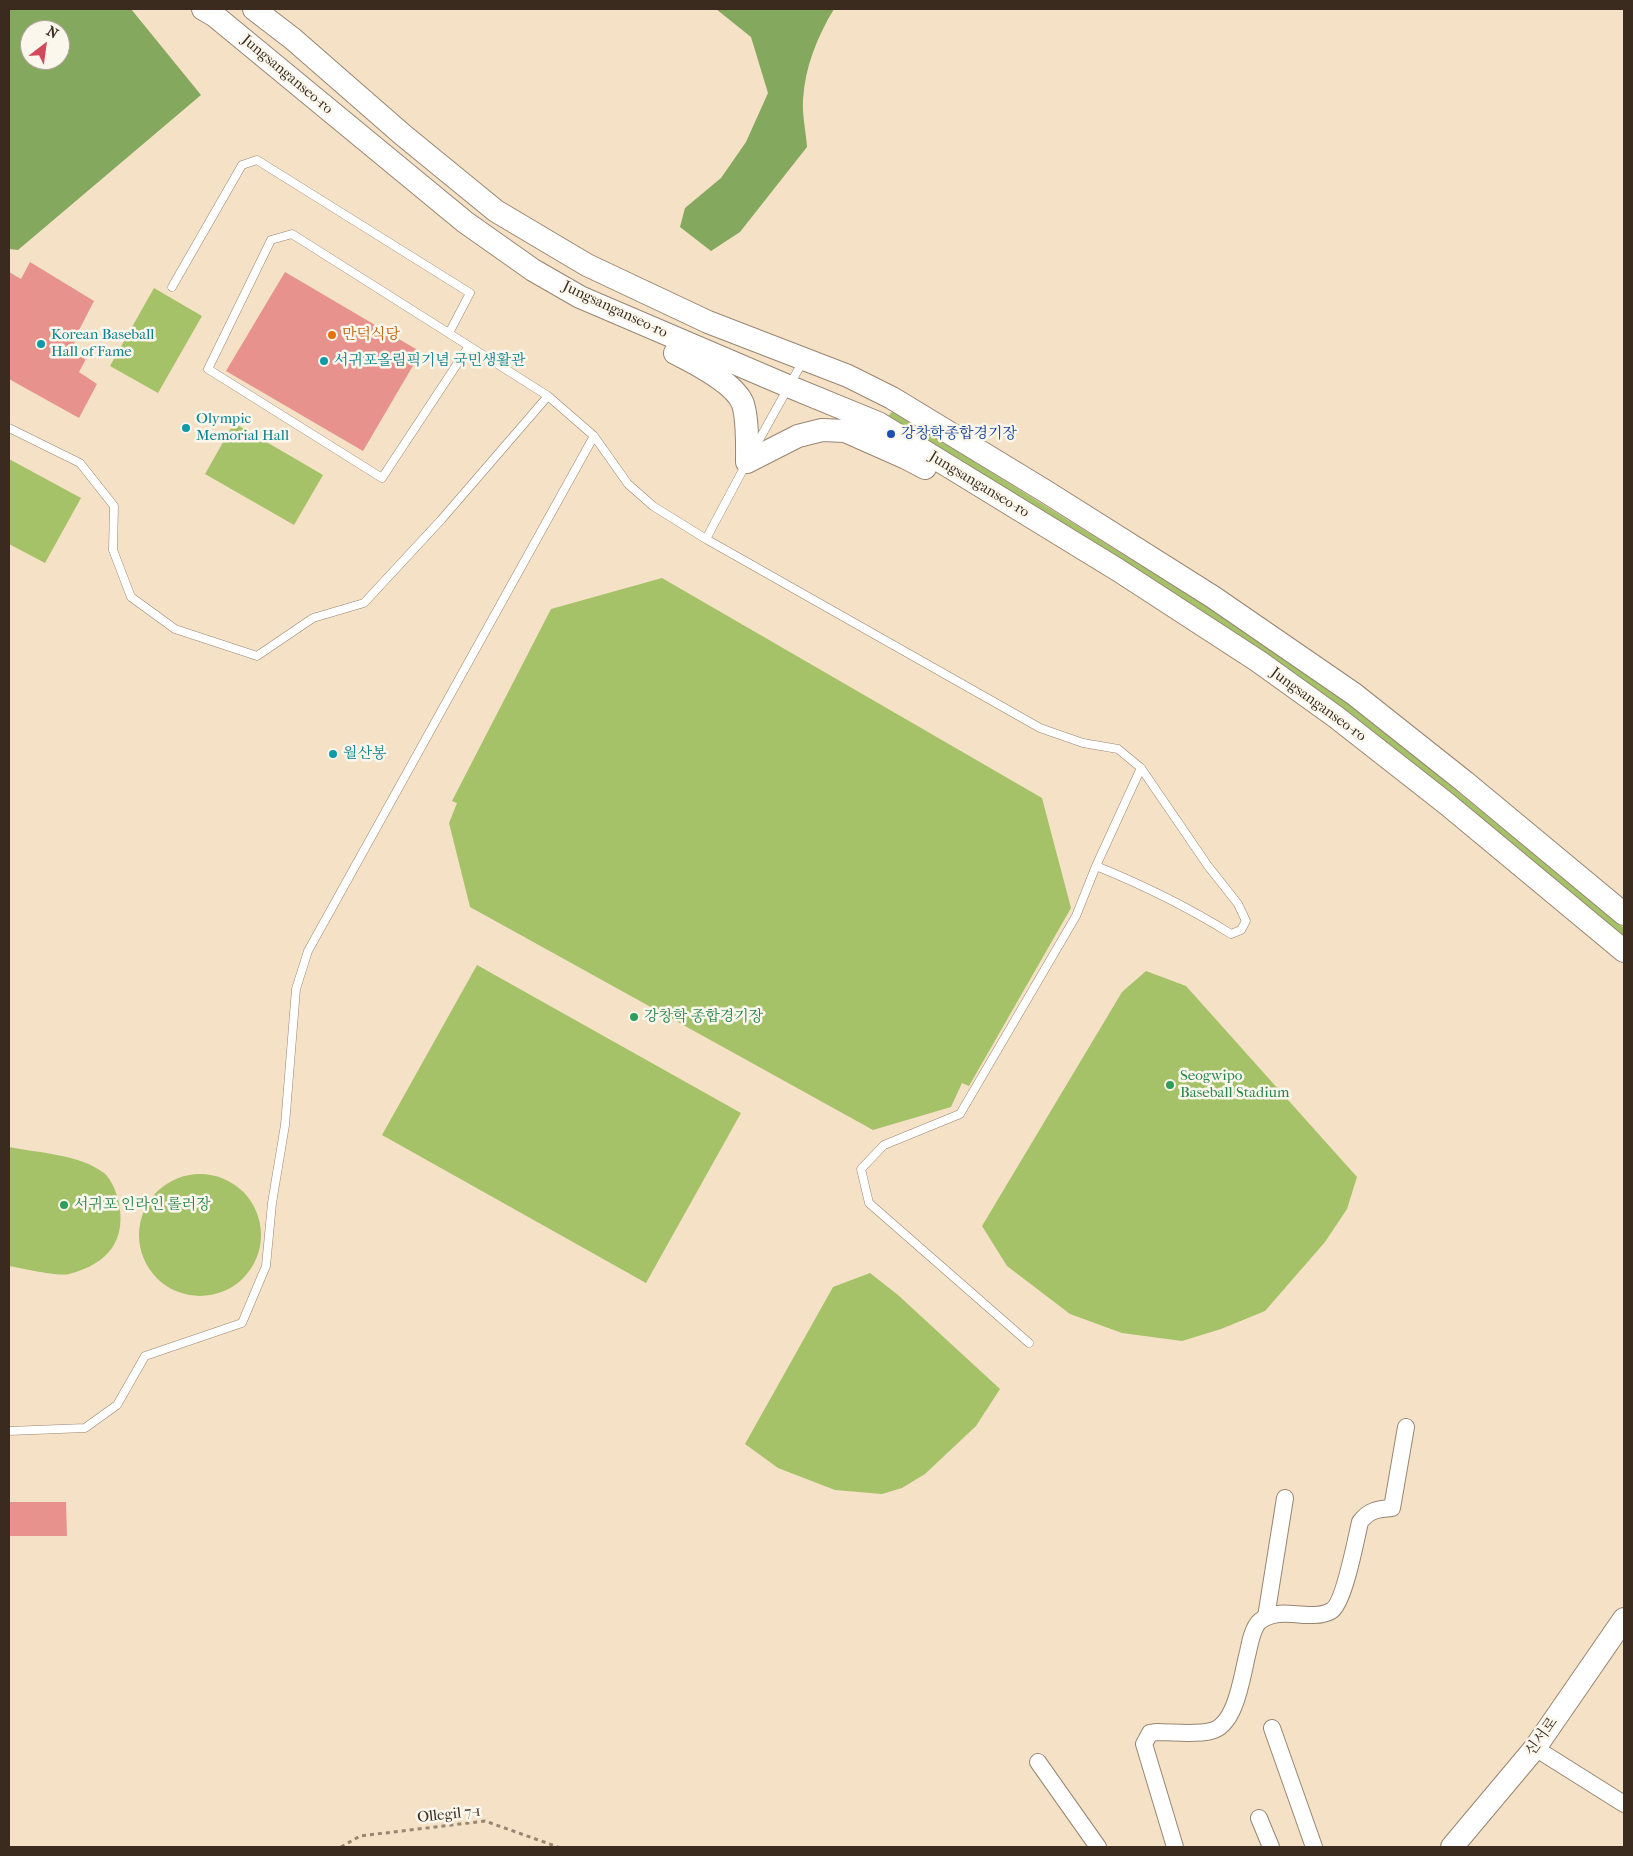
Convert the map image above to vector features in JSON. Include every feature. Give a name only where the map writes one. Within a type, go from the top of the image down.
[{"type":"main road","name":"Jungsanganseo-ro","points":[[203,9],[215,16],[465,222],[533,270],[580,297],[878,423],[986,491],[1030,515],[1258,661],[1336,717],[1447,804],[1624,951]]},
{"type":"main road","name":"Jungsanganseo-ro","points":[[254,9],[293,38],[403,136],[496,211],[587,266],[708,322],[848,376],[892,398],[1126,541],[1274,638],[1382,716],[1624,914]]},
{"type":"main road","points":[[580,297],[616,324],[702,366],[729,386],[742,403],[746,430],[747,462],[798,436],[822,430],[845,432],[906,458],[951,482],[986,491]]},
{"type":"main road","name":"신서로","points":[[1452,1847],[1535,1748],[1624,1620]]},
{"type":"street","points":[[1175,1847],[1144,1744],[1150,1733],[1212,1731],[1221,1727],[1229,1719],[1236,1701],[1251,1638],[1259,1622],[1266,1617],[1278,1613],[1312,1616],[1331,1611],[1336,1607],[1344,1587],[1360,1522],[1366,1514],[1377,1509],[1392,1508],[1406,1427]]},
{"type":"street","points":[[1266,1617],[1285,1498]]},
{"type":"street","points":[[1272,1728],[1314,1847]]},
{"type":"street","points":[[1535,1748],[1624,1804]]},
{"type":"street","points":[[1038,1762],[1098,1847]]},
{"type":"street","points":[[1259,1818],[1271,1847]]},
{"type":"lane","points":[[172,287],[242,164],[257,160],[470,293],[449,333]]},
{"type":"lane","points":[[470,346],[382,478],[208,369],[272,240],[292,234],[470,346],[548,396],[594,436],[628,484],[653,506],[706,539],[1040,728],[1083,743],[1118,748],[1141,768],[1208,866],[1238,904],[1246,920],[1241,930],[1232,934],[1193,910],[1133,880],[1096,866]]},
{"type":"lane","points":[[706,539],[804,359]]},
{"type":"lane","points":[[9,428],[80,463],[114,506],[113,550],[131,597],[175,629],[256,656],[313,618],[364,603],[440,520],[548,396]]},
{"type":"lane","points":[[9,1431],[85,1428],[117,1405],[145,1356],[242,1323],[266,1266],[272,1203],[285,1126],[296,989],[308,951],[594,436]]},
{"type":"lane","points":[[1029,1343],[869,1203],[861,1169],[884,1145],[960,1114],[1076,916],[1096,866],[1141,768]]},
{"type":"path","name":"Ollegil 7-1","points":[[341,1847],[360,1836],[485,1821],[558,1847]]},
{"type":"green space","points":[[9,9],[131,9],[201,95],[18,250],[9,249]]},
{"type":"green space","points":[[716,9],[834,9],[817,41],[806,76],[803,106],[807,147],[740,232],[711,251],[680,227],[685,208],[721,178],[746,142],[768,93],[751,37]]},
{"type":"green space","points":[[154,288],[202,316],[158,393],[110,366]]},
{"type":"green space","points":[[893,411],[1238,626],[1328,689],[1385,732],[1624,928],[1624,939],[1380,739],[887,417]]},
{"type":"green space","points":[[234,423],[323,475],[294,525],[205,474]]},
{"type":"green space","points":[[9,459],[81,498],[45,563],[9,544]]},
{"type":"green space","points":[[662,578],[1042,798],[1071,908],[969,1086],[962,1083],[951,1107],[873,1130],[470,907],[449,823],[457,803],[452,801],[551,609]]},
{"type":"green space","points":[[477,965],[741,1113],[646,1283],[382,1135]]},
{"type":"green space","name":"Seogwipo Baseball Stadium","points":[[1146,971],[1186,986],[1357,1177],[1347,1209],[1325,1242],[1265,1311],[1221,1329],[1182,1341],[1122,1333],[1070,1314],[1007,1266],[982,1226],[1122,992]]},
{"type":"green space","name":"서귀포 인라인 롤러장","points":[[9,1147],[71,1158],[94,1167],[106,1175],[111,1181],[118,1199],[120,1227],[112,1248],[104,1257],[83,1270],[64,1275],[9,1266]]},
{"type":"green space","points":[[200,1174],[212,1175],[223,1179],[234,1184],[243,1192],[251,1201],[256,1212],[260,1223],[260,1247],[256,1258],[251,1269],[243,1278],[234,1286],[223,1291],[212,1295],[200,1296],[188,1295],[177,1291],[166,1286],[157,1278],[149,1269],[144,1258],[140,1247],[139,1235],[140,1223],[144,1212],[149,1201],[157,1192],[166,1184],[177,1179],[188,1175]]},
{"type":"green space","points":[[870,1273],[898,1295],[1000,1389],[976,1426],[925,1474],[902,1488],[882,1494],[835,1490],[778,1468],[745,1444],[833,1287]]},
{"type":"building","name":"Korean Baseball Hall of Fame","points":[[30,262],[94,301],[77,334],[71,353],[86,359],[79,372],[97,384],[79,418],[9,379],[9,272],[21,279]]},
{"type":"building","name":"서귀포올림픽기념 국민생활관","points":[[285,272],[421,352],[363,451],[226,371]]},
{"type":"building","points":[[9,1502],[66,1502],[67,1536],[9,1536]]},
{"type":"place","name":"만덕식당","points":[[332,335]]},
{"type":"place","name":"Korean Baseball Hall of Fame","points":[[41,344]]},
{"type":"place","name":"서귀포올림픽기념 국민생활관","points":[[324,361]]},
{"type":"place","name":"Olympic Memorial Hall","points":[[186,428]]},
{"type":"place","name":"강창학종합경기장","points":[[891,434]]},
{"type":"place","name":"월산봉","points":[[333,754]]},
{"type":"place","name":"강창학 종합경기장","points":[[634,1017]]},
{"type":"place","name":"Seogwipo Baseball Stadium","points":[[1170,1085]]},
{"type":"place","name":"서귀포 인라인 롤러장","points":[[64,1205]]}]
